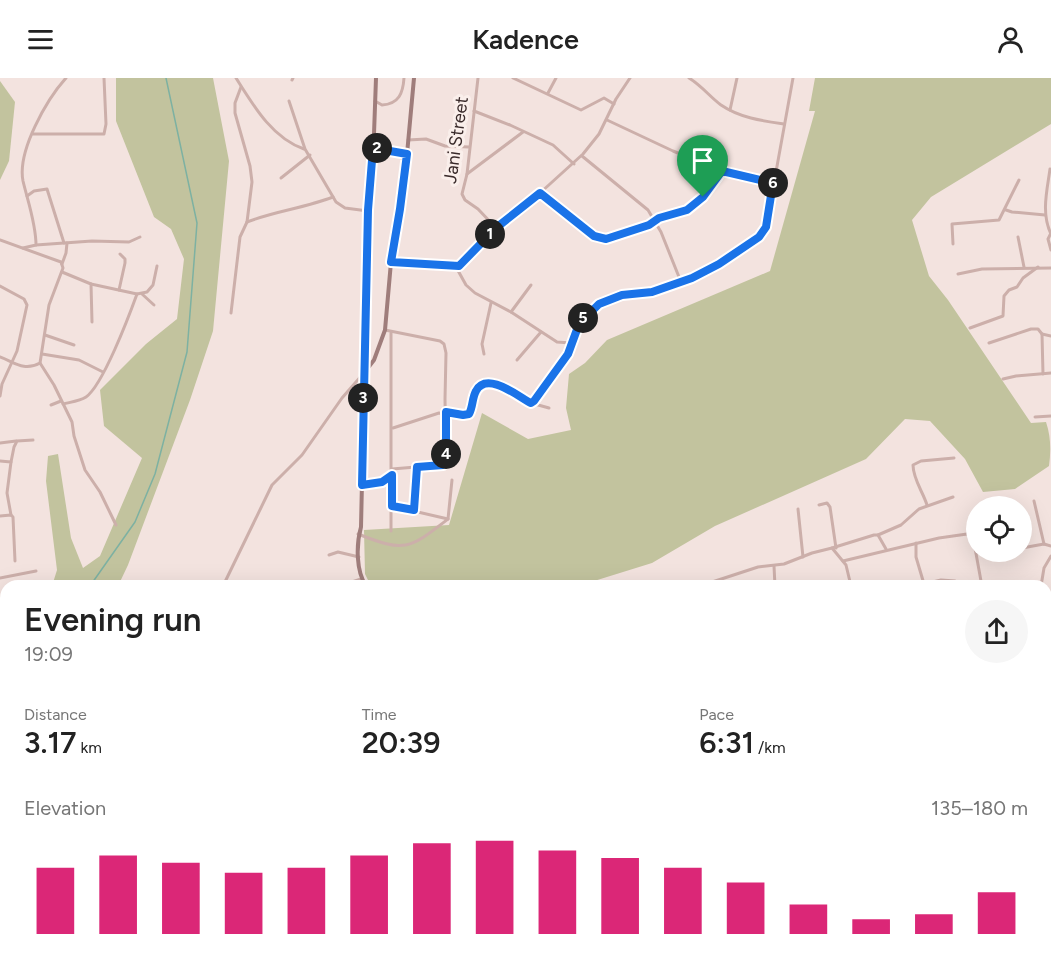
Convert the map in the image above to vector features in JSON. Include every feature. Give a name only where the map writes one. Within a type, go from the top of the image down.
[{"type":"street","points":[[36,245],[23,171],[33,134],[48,104],[66,78]]},
{"type":"street","points":[[33,134],[104,134],[106,124],[104,78]]},
{"type":"street","points":[[236,78],[278,134],[294,145],[305,149]]},
{"type":"street","points":[[356,580],[361,579],[358,534],[361,527],[368,211],[376,78]]},
{"type":"street","points":[[375,101],[382,105],[395,102],[402,94],[404,78]]},
{"type":"street","points":[[226,580],[272,485],[302,455],[342,398],[374,360],[385,330],[391,262],[407,154],[414,78]]},
{"type":"street","name":"Jani Street","points":[[478,78],[467,174],[462,195],[496,228]]},
{"type":"street","points":[[513,78],[581,110],[604,98],[614,104]]},
{"type":"street","points":[[548,93],[556,78]]},
{"type":"street","points":[[391,262],[456,267],[496,228],[582,156],[593,143],[630,78]]},
{"type":"street","points":[[689,78],[730,110],[742,116],[784,124]]},
{"type":"street","points":[[730,110],[736,78]]},
{"type":"street","points":[[531,403],[537,399],[568,354],[579,324],[599,304],[622,295],[652,292],[681,282],[719,264],[763,233],[766,227],[793,78]]},
{"type":"street","points":[[231,313],[240,237],[247,222],[252,182],[251,170],[234,107],[242,87]]},
{"type":"street","points":[[289,101],[305,149],[333,196],[341,207],[368,211]]},
{"type":"street","points":[[474,111],[553,146],[574,164]]},
{"type":"street","points":[[607,120],[722,171],[773,183]]},
{"type":"street","points":[[467,174],[523,132]]},
{"type":"street","points":[[408,140],[426,139],[445,146],[470,147]]},
{"type":"street","points":[[373,148],[407,154]]},
{"type":"street","points":[[281,178],[309,155]]},
{"type":"street","points":[[582,156],[648,210],[681,282]]},
{"type":"street","points":[[1050,169],[1045,215],[1051,234],[1048,239],[1051,250]]},
{"type":"street","points":[[540,193],[578,225],[601,239],[613,238],[694,205],[703,197],[722,171]]},
{"type":"street","points":[[953,244],[952,224],[997,220],[1002,217],[1019,180]]},
{"type":"street","points":[[27,196],[34,191],[47,189],[66,243],[62,272],[49,305],[40,363],[54,385],[72,422],[85,470],[100,492],[116,525]]},
{"type":"street","points":[[247,222],[333,196]]},
{"type":"street","points":[[1006,210],[1045,215]]},
{"type":"street","points":[[21,248],[66,243],[129,242],[140,237]]},
{"type":"street","points":[[1018,237],[1024,267]]},
{"type":"street","points":[[0,240],[63,264]]},
{"type":"street","points":[[120,254],[125,259],[120,290]]},
{"type":"street","points":[[62,272],[91,284],[142,294],[153,285],[157,266]]},
{"type":"street","points":[[456,267],[469,289],[511,312],[557,342],[571,343]]},
{"type":"street","points":[[970,328],[1003,316],[1004,296],[1038,267]]},
{"type":"street","points":[[958,274],[982,269],[1051,268]]},
{"type":"street","points":[[91,284],[92,322]]},
{"type":"street","points":[[511,312],[531,285]]},
{"type":"street","points":[[0,286],[27,302],[22,331],[12,364],[2,384],[0,396]]},
{"type":"street","points":[[51,405],[86,397],[91,393],[104,372],[137,294]]},
{"type":"street","points":[[142,294],[154,305]]},
{"type":"street","points":[[484,354],[483,339],[491,303]]},
{"type":"street","points":[[989,343],[1031,329],[1038,329],[1041,334],[1043,374]]},
{"type":"street","points":[[385,330],[444,344],[446,353],[446,462],[443,465],[392,468]]},
{"type":"street","points":[[517,360],[541,332]]},
{"type":"street","points":[[391,333],[393,428],[391,531]]},
{"type":"street","points":[[1041,334],[1051,336]]},
{"type":"street","points":[[45,335],[74,345]]},
{"type":"street","points":[[42,354],[79,360],[104,372]]},
{"type":"street","points":[[0,357],[12,364],[29,366],[40,363]]},
{"type":"street","points":[[1003,380],[1016,376],[1051,373]]},
{"type":"street","points":[[393,428],[434,414],[446,412],[469,414],[478,388],[491,384],[503,386],[531,403],[549,408]]},
{"type":"street","points":[[1035,417],[1051,416]]},
{"type":"street","points":[[0,443],[33,440]]},
{"type":"street","points":[[15,561],[13,517],[7,493],[11,462],[17,441]]},
{"type":"street","points":[[927,506],[923,491],[914,474],[913,465],[921,461],[954,458]]},
{"type":"street","points":[[361,527],[359,525],[360,462],[362,459]]},
{"type":"street","points":[[0,461],[11,462]]},
{"type":"street","points":[[414,510],[417,467]]},
{"type":"street","points":[[362,485],[382,482],[392,475]]},
{"type":"street","points":[[358,534],[377,542],[411,545],[448,519],[453,480]]},
{"type":"street","points":[[718,580],[878,535],[900,525],[919,509],[953,497]]},
{"type":"street","points":[[1034,501],[1044,544]]},
{"type":"street","points":[[819,505],[827,503],[830,507],[834,548],[838,558],[843,561],[849,580]]},
{"type":"street","points":[[392,506],[448,519]]},
{"type":"street","points":[[798,509],[803,557]]},
{"type":"street","points":[[0,516],[11,515]]},
{"type":"street","points":[[843,561],[886,549],[966,534]]},
{"type":"street","points":[[878,535],[886,549]]},
{"type":"street","points":[[916,543],[917,564],[923,580]]},
{"type":"street","points":[[1032,546],[1044,544],[1051,546]]},
{"type":"street","points":[[329,555],[338,552],[358,557]]},
{"type":"street","points":[[1042,580],[1044,568],[1051,556]]},
{"type":"street","points":[[978,562],[981,580]]},
{"type":"street","points":[[774,566],[775,580]]},
{"type":"street","points":[[0,578],[36,571]]},
{"type":"green space","points":[[116,78],[213,78],[229,161],[213,331],[190,400],[121,580],[54,580],[57,570],[46,481],[48,456],[58,454],[71,538],[83,568],[100,556],[142,458],[104,426],[100,390],[146,344],[177,319],[184,259],[171,229],[154,217],[116,121]]},
{"type":"green space","points":[[815,78],[1051,78],[1051,124],[931,197],[912,220],[929,276],[948,300],[1031,423],[1046,422],[1050,444],[1049,466],[1015,489],[983,492],[965,459],[930,421],[905,419],[866,459],[715,526],[652,563],[597,580],[368,580],[365,574],[364,530],[449,525],[482,413],[528,439],[571,430],[566,408],[569,374],[585,363],[607,340],[770,271],[815,111],[809,111]]},
{"type":"green space","points":[[0,81],[15,102],[9,161],[0,180]]},
{"type":"waterway","points":[[94,580],[135,522],[155,474],[187,352],[197,223],[166,78]]},
{"type":"route","points":[[373,148],[407,154],[391,262],[459,266],[496,228],[540,193],[578,225],[601,239],[613,238],[649,225],[659,218],[687,210],[703,197],[722,171],[773,183],[766,227],[759,237],[719,264],[692,278],[660,290],[622,295],[599,304],[579,324],[568,354],[534,401],[531,403],[503,386],[491,384],[478,388],[469,414],[446,412],[447,459],[443,465],[417,467],[414,510],[392,506],[392,475],[382,482],[362,485],[368,210],[373,148]]}]
